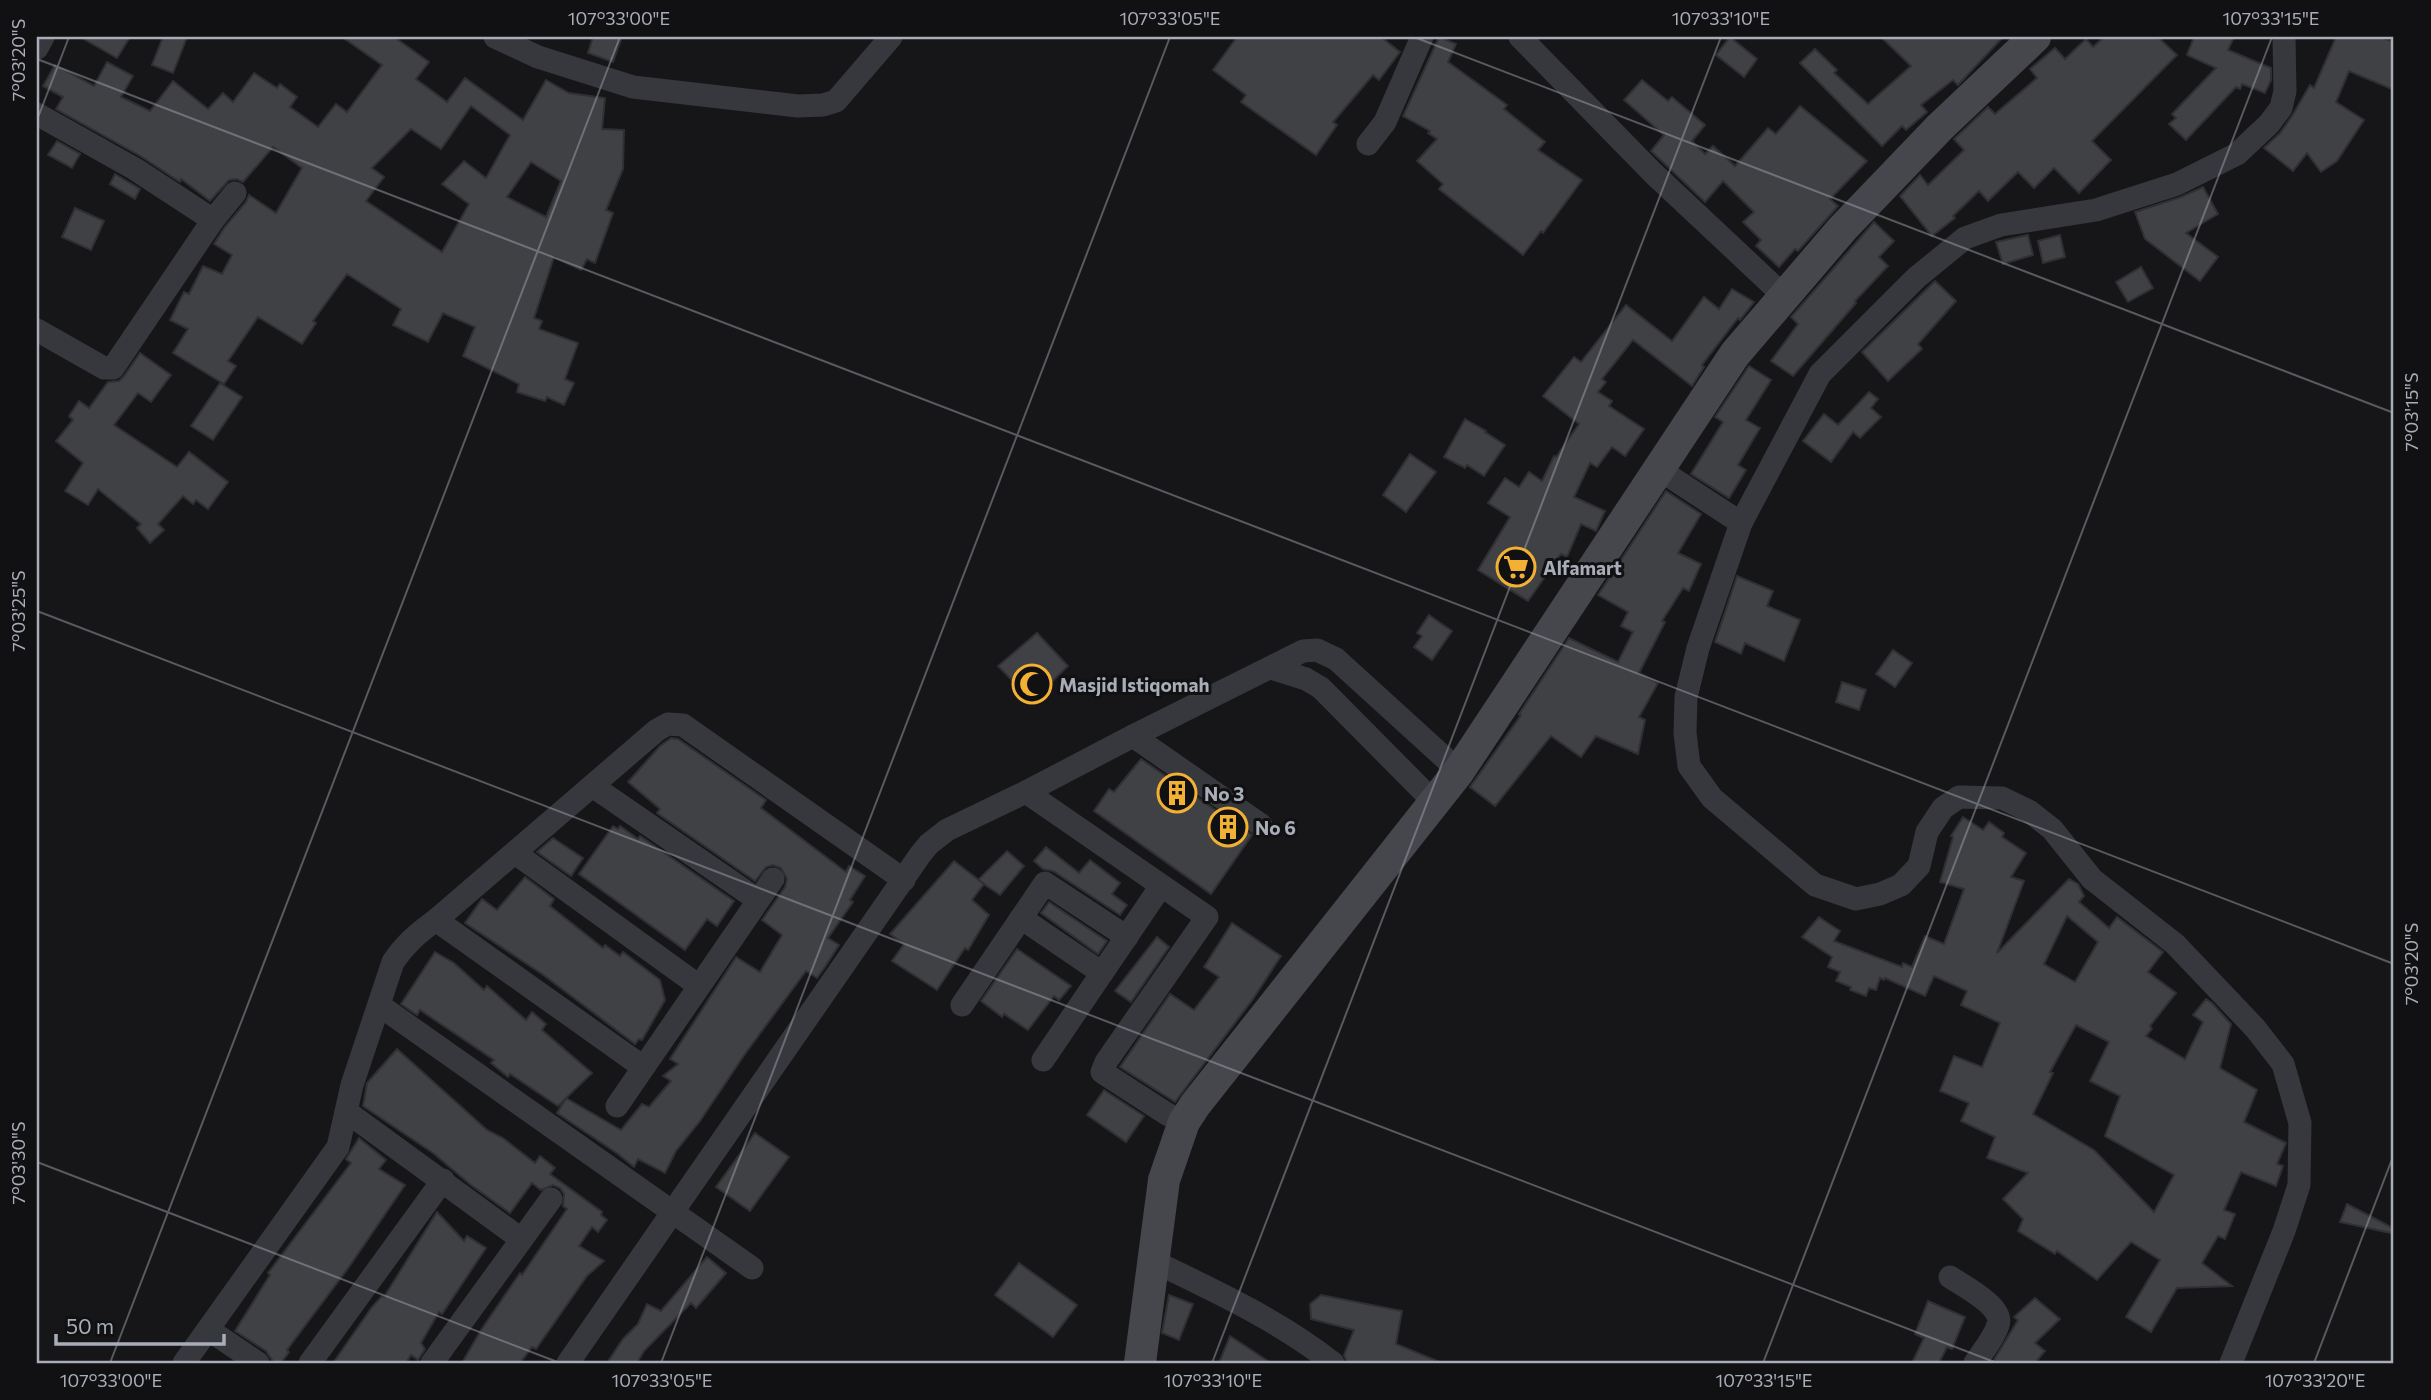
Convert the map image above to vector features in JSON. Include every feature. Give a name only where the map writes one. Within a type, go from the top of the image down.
[{"type":"street","points":[[37,48],[43,37]]},
{"type":"street","points":[[495,37],[538,57],[633,87],[798,106],[824,105],[836,101],[891,37]]},
{"type":"street","points":[[1368,144],[1385,122],[1422,37]]},
{"type":"street","points":[[1520,37],[1653,173],[1783,295]]},
{"type":"street","points":[[1140,1363],[1164,1180],[1184,1122],[1195,1105],[1459,771],[1657,468],[1735,354],[1843,228],[1940,127],[2035,37]]},
{"type":"street","points":[[2231,1363],[2284,1231],[2299,1185],[2300,1123],[2283,1064],[2255,1028],[2175,944],[2092,879],[2052,829],[2029,811],[2002,797],[1959,797],[1943,808],[1927,832],[1919,866],[1901,885],[1880,894],[1856,898],[1815,885],[1712,798],[1689,766],[1685,733],[1686,697],[1698,648],[1741,523],[1820,374],[1916,278],[1965,238],[2001,225],[2096,210],[2119,203],[2177,184],[2237,154],[2269,124],[2281,108],[2285,91],[2284,37]]},
{"type":"street","points":[[37,114],[135,169],[213,220]]},
{"type":"street","points":[[37,330],[104,368],[113,369],[234,193]]},
{"type":"street","points":[[1657,468],[1741,523]]},
{"type":"street","points":[[568,1363],[929,844],[947,830],[1303,651],[1317,650],[1326,653],[1459,771]]},
{"type":"street","points":[[1271,668],[1306,679],[1321,688],[1434,802]]},
{"type":"street","points":[[184,1363],[338,1147],[352,1084],[393,962],[400,951],[409,940],[594,787],[657,730],[668,724],[683,725],[904,880]]},
{"type":"street","points":[[1133,736],[1261,825]]},
{"type":"street","points":[[594,787],[758,900]]},
{"type":"street","points":[[1026,792],[1206,917],[1106,1062],[1102,1072],[1184,1122]]},
{"type":"street","points":[[515,853],[699,986]]},
{"type":"street","points":[[617,1106],[773,879]]},
{"type":"street","points":[[962,1005],[1045,883],[1127,937]]},
{"type":"street","points":[[1043,1060],[1161,886]]},
{"type":"street","points":[[1021,919],[1102,973]]},
{"type":"street","points":[[436,920],[643,1067]]},
{"type":"street","points":[[379,1005],[752,1268]]},
{"type":"street","points":[[347,1112],[521,1239]]},
{"type":"street","points":[[310,1363],[443,1180]]},
{"type":"street","points":[[432,1363],[551,1199]]},
{"type":"street","points":[[1153,1261],[1235,1300],[1304,1341],[1333,1363]]},
{"type":"street","points":[[1950,1277],[1994,1307],[1999,1316],[1999,1324],[1975,1363]]},
{"type":"street","points":[[208,1330],[258,1363]]},
{"type":"building","points":[[80,37],[130,37],[117,58]]},
{"type":"building","points":[[163,37],[187,37],[173,73],[152,65]]},
{"type":"building","points":[[342,37],[394,37],[429,62],[416,79],[447,102],[465,78],[523,120],[546,80],[569,93],[605,98],[602,129],[624,130],[623,169],[606,210],[613,213],[595,263],[587,259],[581,270],[554,257],[534,318],[542,321],[539,329],[578,343],[565,379],[574,383],[564,405],[547,397],[545,401],[517,392],[519,384],[463,356],[475,327],[443,313],[428,342],[393,325],[401,309],[347,274],[313,321],[316,323],[302,344],[258,317],[228,361],[236,366],[224,384],[173,353],[188,329],[170,320],[184,292],[189,294],[203,266],[222,274],[232,255],[214,244],[224,228],[249,195],[276,213],[302,168],[273,147],[243,182],[237,179],[229,180],[210,201],[181,179],[180,182],[142,157],[56,109],[63,97],[43,86],[55,65],[94,86],[107,62],[133,76],[121,97],[150,111],[173,81],[208,109],[223,93],[233,102],[254,73],[277,88],[280,84],[297,97],[290,107],[318,127],[336,104],[347,112],[382,65]],"holes":[[[471,106],[510,135],[486,178],[464,161],[442,184],[469,204],[442,252],[366,201],[384,177],[372,168],[411,129],[441,149]],[[531,162],[561,181],[546,217],[507,197]]]},
{"type":"building","points":[[593,37],[622,37],[613,62],[588,53]]},
{"type":"building","points":[[1237,37],[1381,37],[1400,52],[1379,80],[1373,75],[1333,122],[1337,125],[1316,155],[1241,102],[1246,95],[1213,70]]},
{"type":"building","points":[[1439,37],[1456,44],[1448,62],[1507,105],[1504,109],[1545,142],[1538,150],[1582,180],[1543,233],[1541,231],[1523,255],[1439,189],[1443,184],[1417,161],[1437,139],[1428,133],[1430,131],[1403,116]]},
{"type":"building","points":[[1730,37],[1757,59],[1744,77],[1716,55]]},
{"type":"building","points":[[1881,37],[2003,37],[1958,85],[1953,80],[1921,105],[1927,112],[1906,130],[1902,126],[1882,146],[1800,63],[1815,49],[1837,70],[1834,73],[1868,104],[1911,66]]},
{"type":"building","points":[[2104,37],[2158,37],[2177,55],[2092,141],[2111,160],[2079,193],[2054,168],[2034,188],[2018,172],[1988,201],[1979,191],[1953,216],[1955,218],[1932,236],[1900,196],[1920,175],[1928,185],[1964,150],[1954,139],[1988,107],[1995,114],[2037,78],[2030,69],[2055,48],[2065,59],[2086,39],[2093,47]]},
{"type":"building","points":[[2194,37],[2234,37],[2228,50],[2271,68],[2271,80],[2265,93],[2242,84],[2240,89],[2236,87],[2186,140],[2169,124],[2176,118],[2172,114],[2216,68],[2187,55]]},
{"type":"building","points":[[2336,37],[2380,37],[2394,42],[2394,90],[2349,71],[2336,102],[2364,120],[2337,161],[2321,172],[2307,153],[2293,171],[2264,148],[2280,133],[2310,85],[2314,88]]},
{"type":"building","points":[[1642,80],[1668,101],[1672,97],[1705,125],[1692,141],[1705,154],[1713,146],[1735,166],[1768,128],[1776,134],[1800,106],[1867,161],[1830,199],[1838,206],[1798,251],[1795,249],[1779,267],[1756,246],[1761,240],[1743,222],[1754,212],[1723,181],[1705,202],[1651,151],[1664,135],[1624,100]]},
{"type":"building","points":[[57,141],[80,154],[72,168],[48,155]]},
{"type":"building","points":[[115,174],[140,189],[135,199],[110,184]]},
{"type":"building","points":[[2203,187],[2218,214],[2186,233],[2218,257],[2200,281],[2145,239],[2135,212]]},
{"type":"building","points":[[75,208],[104,221],[91,250],[62,237]]},
{"type":"building","points":[[1874,222],[1894,241],[1879,257],[1888,266],[1793,376],[1771,361],[1798,324],[1791,317]]},
{"type":"building","points":[[2028,235],[2033,255],[2003,264],[1996,242]]},
{"type":"building","points":[[2060,235],[2065,257],[2043,263],[2038,241]]},
{"type":"building","points":[[2141,267],[2153,288],[2128,302],[2116,282]]},
{"type":"building","points":[[1935,281],[1956,301],[1918,344],[1922,349],[1888,381],[1862,352]]},
{"type":"building","points":[[1732,289],[1754,302],[1740,320],[1738,318],[1702,365],[1704,367],[1692,386],[1633,340],[1602,379],[1606,382],[1598,392],[1612,401],[1609,406],[1644,429],[1625,456],[1612,447],[1597,467],[1590,463],[1574,497],[1605,511],[1596,531],[1581,524],[1567,557],[1561,554],[1528,601],[1478,570],[1510,517],[1488,503],[1505,478],[1519,487],[1529,472],[1542,481],[1554,456],[1556,457],[1579,424],[1543,396],[1574,357],[1581,362],[1626,305],[1672,341],[1704,297],[1719,309]]},
{"type":"building","points":[[140,353],[171,375],[151,402],[138,393],[114,425],[177,467],[189,452],[228,482],[208,509],[196,500],[193,504],[183,496],[158,524],[164,530],[150,543],[137,528],[141,524],[98,489],[88,505],[65,491],[83,463],[56,441],[73,420],[69,416],[79,401],[89,408],[108,382],[119,381],[124,376]]},
{"type":"building","points":[[1749,366],[1771,380],[1746,420],[1760,428],[1738,465],[1746,470],[1729,498],[1691,474],[1723,422],[1715,417]]},
{"type":"building","points":[[220,383],[242,397],[213,440],[191,426]]},
{"type":"building","points":[[1869,392],[1878,399],[1871,408],[1881,417],[1860,438],[1853,432],[1831,462],[1803,441],[1824,414],[1838,425]]},
{"type":"building","points":[[1465,419],[1505,445],[1484,476],[1467,465],[1465,468],[1444,457]]},
{"type":"building","points":[[1410,454],[1436,472],[1406,512],[1383,495]]},
{"type":"building","points":[[1666,491],[1701,514],[1678,553],[1701,564],[1689,591],[1683,588],[1662,621],[1665,622],[1639,673],[1658,683],[1639,717],[1645,720],[1638,754],[1596,736],[1581,757],[1551,736],[1495,806],[1470,787],[1521,715],[1519,714],[1569,638],[1618,662],[1633,632],[1621,626],[1628,612],[1598,595]]},
{"type":"building","points":[[1737,576],[1773,591],[1767,606],[1800,620],[1784,661],[1745,643],[1741,654],[1715,642]]},
{"type":"building","points":[[1429,615],[1452,631],[1432,660],[1414,647],[1422,636],[1417,633]]},
{"type":"building","name":"Masjid Istiqomah","points":[[1037,633],[1068,666],[1032,701],[998,666]]},
{"type":"building","points":[[1893,650],[1912,663],[1895,687],[1876,674]]},
{"type":"building","points":[[1842,682],[1866,690],[1859,710],[1836,702]]},
{"type":"building","points":[[671,738],[678,739],[766,800],[761,808],[846,872],[849,866],[865,876],[850,900],[853,902],[828,938],[839,945],[825,967],[817,978],[806,971],[676,1151],[665,1173],[638,1159],[634,1167],[557,1113],[566,1098],[621,1130],[642,1104],[649,1107],[671,1081],[663,1076],[678,1064],[670,1059],[736,957],[760,972],[782,935],[762,920],[785,887],[787,879],[781,868],[773,865],[766,867],[755,881],[657,813],[660,809],[628,782],[660,746]]},
{"type":"building","points":[[1141,759],[1252,835],[1211,894],[1094,811],[1109,789],[1114,792]]},
{"type":"building","points":[[1963,817],[1983,830],[1989,822],[2004,833],[2002,837],[2026,853],[2011,877],[2024,881],[1997,953],[2069,879],[2078,884],[2084,896],[2079,902],[2109,928],[2117,917],[2163,952],[2148,972],[2176,993],[2150,1026],[2152,1029],[2146,1036],[2185,1059],[2203,1022],[2193,1015],[2206,999],[2212,1003],[2231,1024],[2220,1068],[2257,1090],[2244,1122],[2286,1143],[2277,1164],[2283,1166],[2276,1186],[2241,1172],[2224,1210],[2235,1214],[2225,1239],[2218,1236],[2202,1263],[2232,1286],[2177,1288],[2151,1332],[2126,1317],[2160,1260],[2131,1242],[2097,1280],[2057,1251],[2055,1254],[2018,1231],[2023,1219],[2003,1199],[2028,1173],[1987,1158],[1995,1137],[1961,1121],[1969,1103],[1940,1091],[1954,1056],[1982,1067],[2000,1023],[1961,1005],[1967,991],[1934,976],[1925,996],[1885,978],[1880,978],[1876,990],[1869,988],[1866,996],[1850,990],[1851,987],[1836,981],[1840,972],[1828,967],[1832,957],[1802,937],[1819,917],[1840,931],[1834,941],[1902,967],[1903,963],[1912,967],[1925,936],[1944,944],[1964,889],[1940,882],[1953,837],[1951,836]],"holes":[[[2067,916],[2098,942],[2075,982],[2044,964]],[[2076,1025],[2109,1042],[2090,1081],[2120,1096],[2105,1136],[2174,1175],[2154,1212],[2094,1150],[2033,1114],[2053,1073],[2050,1072]]]},
{"type":"building","points":[[613,826],[618,829],[620,826],[638,839],[640,836],[734,901],[717,926],[707,919],[685,950],[579,874]]},
{"type":"building","points":[[553,838],[583,858],[571,876],[537,852]]},
{"type":"building","points":[[1046,847],[1079,873],[1090,860],[1120,883],[1112,894],[1127,905],[1120,915],[1034,861]]},
{"type":"building","points":[[1007,851],[1024,866],[1000,895],[978,880]]},
{"type":"building","points":[[954,861],[984,884],[972,900],[989,915],[968,950],[965,948],[937,990],[892,961],[904,944],[890,934]]},
{"type":"building","points":[[525,877],[554,899],[550,906],[603,948],[605,945],[620,956],[623,952],[660,980],[665,1000],[642,1040],[639,1039],[635,1044],[542,974],[465,923],[482,899],[497,910]]},
{"type":"building","points":[[1049,902],[1107,941],[1098,954],[1041,913]]},
{"type":"building","points":[[1232,923],[1281,956],[1253,999],[1175,1102],[1120,1067],[1170,994],[1194,1010],[1219,977],[1204,967]]},
{"type":"building","points":[[1157,937],[1169,947],[1131,1002],[1115,991]]},
{"type":"building","points":[[1017,949],[1071,986],[1059,1000],[1054,996],[1028,1030],[1004,1014],[1002,1017],[981,1001]]},
{"type":"building","points":[[435,952],[454,963],[484,990],[487,986],[526,1020],[532,1012],[546,1024],[542,1030],[592,1073],[558,1106],[510,1074],[508,1077],[491,1063],[494,1060],[420,1010],[417,1015],[401,1004]]},
{"type":"building","points":[[397,1049],[487,1130],[503,1138],[535,1163],[540,1156],[555,1168],[550,1174],[602,1212],[601,1215],[607,1220],[598,1232],[592,1227],[579,1246],[604,1261],[587,1276],[536,1349],[532,1347],[520,1363],[462,1363],[481,1330],[567,1209],[563,1206],[564,1194],[560,1188],[553,1185],[541,1190],[532,1183],[510,1213],[433,1153],[363,1106],[367,1083]]},
{"type":"building","points":[[1104,1090],[1144,1116],[1126,1142],[1087,1115]]},
{"type":"building","points":[[755,1133],[789,1157],[750,1211],[716,1187]]},
{"type":"building","points":[[359,1138],[386,1160],[379,1169],[405,1185],[349,1267],[287,1350],[289,1352],[281,1363],[274,1363],[266,1351],[235,1331],[270,1275],[268,1273],[351,1163],[346,1159]]},
{"type":"building","points":[[2347,1204],[2393,1228],[2391,1233],[2340,1222]]},
{"type":"building","points":[[437,1212],[464,1241],[467,1236],[486,1248],[442,1314],[439,1312],[421,1343],[425,1349],[418,1360],[411,1355],[406,1363],[333,1363],[372,1307],[384,1297]]},
{"type":"building","points":[[707,1257],[726,1273],[696,1308],[691,1303],[644,1351],[637,1363],[607,1363],[623,1339],[638,1324],[647,1304],[661,1311]]},
{"type":"building","points":[[1019,1263],[1077,1305],[1053,1337],[995,1295]]},
{"type":"building","points":[[1169,1295],[1193,1304],[1179,1340],[1162,1333]]},
{"type":"building","points":[[1321,1295],[1402,1311],[1396,1344],[1442,1363],[1347,1363],[1344,1355],[1354,1330],[1311,1319],[1310,1304]]},
{"type":"building","points":[[2035,1298],[2060,1319],[2035,1343],[2045,1351],[2035,1363],[1992,1363],[2018,1320],[2014,1317]]},
{"type":"building","points":[[1928,1301],[1965,1317],[1952,1349],[1947,1347],[1939,1363],[1912,1363],[1924,1338],[1915,1334]]},
{"type":"building","points":[[1230,1336],[1271,1363],[1219,1363]]},
{"type":"place","name":"Alfamart","points":[[1516,567]]},
{"type":"place","name":"Masjid Istiqomah","points":[[1032,684]]},
{"type":"place","name":"No 3","points":[[1177,793]]},
{"type":"place","name":"No 6","points":[[1228,827]]}]
